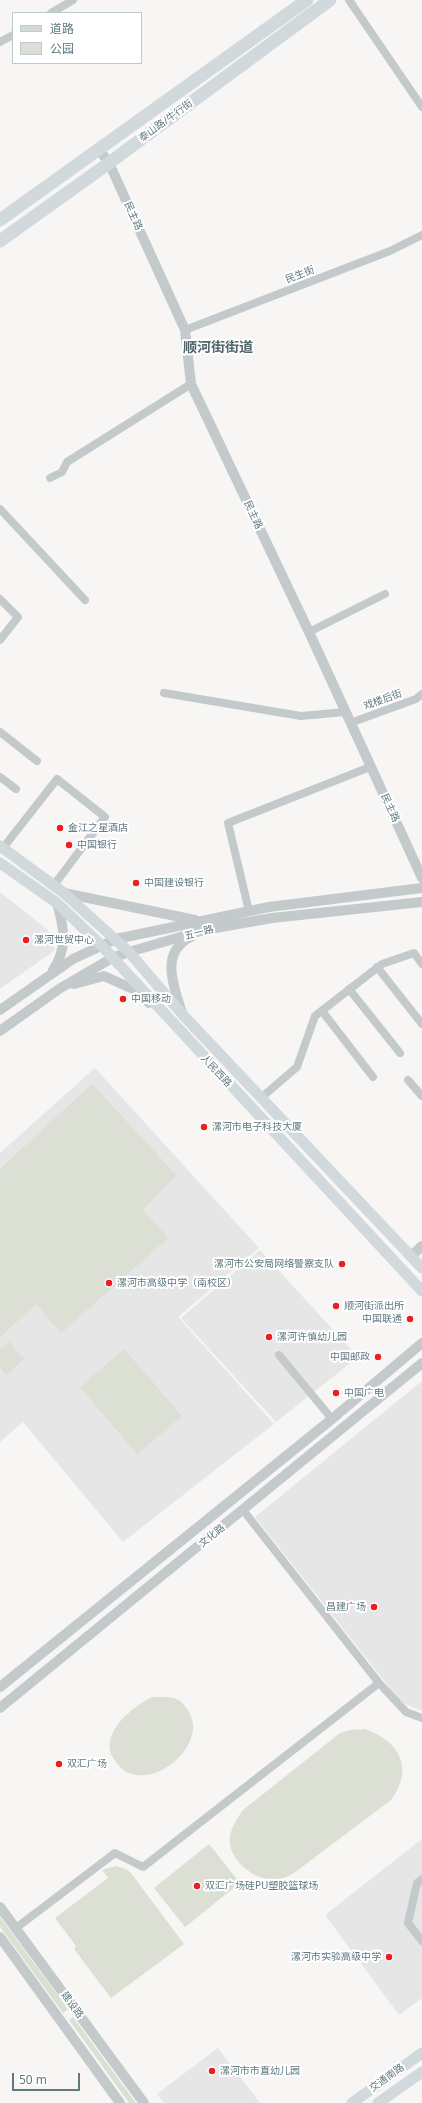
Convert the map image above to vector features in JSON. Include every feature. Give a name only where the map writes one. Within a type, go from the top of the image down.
[{"type":"main road","name":"泰山路/牛行街","points":[[0,220],[98,148],[307,0]]},
{"type":"main road","name":"泰山路/牛行街","points":[[0,241],[109,163],[330,0]]},
{"type":"main road","name":"人民西路","points":[[1,847],[64,893],[129,952],[183,1015],[422,1268]]},
{"type":"main road","name":"人民西路","points":[[0,863],[57,903],[101,945],[163,1014],[422,1291]]},
{"type":"main road","name":"交通南路","points":[[352,2103],[422,2053]]},
{"type":"main road","name":"交通南路","points":[[378,2103],[422,2072]]},
{"type":"street","points":[[53,12],[73,0]]},
{"type":"street","points":[[349,0],[422,107]]},
{"type":"street","points":[[0,42],[12,36]]},
{"type":"street","name":"民主路","points":[[98,148],[109,163],[185,330],[191,384],[309,632],[422,878]]},
{"type":"street","name":"民生街","points":[[185,330],[390,251],[422,235]]},
{"type":"street","points":[[50,478],[62,472],[67,462],[191,384]]},
{"type":"street","points":[[0,509],[85,600]]},
{"type":"street","points":[[309,632],[386,594]]},
{"type":"street","points":[[0,599],[18,617],[0,640]]},
{"type":"street","points":[[164,694],[301,716],[345,712]]},
{"type":"street","name":"戏楼后街","points":[[350,723],[420,698]]},
{"type":"street","points":[[0,732],[37,761]]},
{"type":"street","points":[[249,911],[228,823],[370,767]]},
{"type":"street","points":[[0,777],[16,789]]},
{"type":"street","points":[[1,847],[57,779],[106,817],[54,886]]},
{"type":"street","name":"五一路","points":[[0,1010],[49,974],[73,959],[101,945],[116,940],[269,907],[422,888]]},
{"type":"street","points":[[64,893],[199,921]]},
{"type":"street","name":"五一路","points":[[0,1031],[59,989],[112,958],[129,952],[204,930],[272,918],[422,902]]},
{"type":"street","points":[[49,974],[61,959],[62,951],[63,926],[57,903]]},
{"type":"street","points":[[183,1015],[170,972],[172,959],[176,948],[185,940],[204,930]]},
{"type":"street","points":[[262,1097],[297,1067],[315,1016],[382,964],[414,953],[422,964]]},
{"type":"street","points":[[377,967],[422,1024]]},
{"type":"street","points":[[59,989],[104,976],[132,989],[163,1014]]},
{"type":"street","points":[[349,989],[400,1053]]},
{"type":"street","points":[[322,1011],[373,1077]]},
{"type":"street","points":[[408,1080],[422,1096]]},
{"type":"street","points":[[411,1256],[422,1246]]},
{"type":"street","name":"文化路","points":[[0,1687],[332,1419],[422,1343]]},
{"type":"street","points":[[279,1355],[332,1419]]},
{"type":"street","name":"文化路","points":[[0,1708],[422,1363]]},
{"type":"street","points":[[243,1510],[379,1683],[406,1712],[422,1718]]},
{"type":"street","points":[[16,1928],[115,1853],[143,1867],[379,1683]]},
{"type":"street","points":[[422,1878],[417,1883],[408,1923],[422,1941]]},
{"type":"street","name":"建设路","points":[[0,1907],[144,2103]]},
{"type":"street","name":"建设路","points":[[0,1937],[120,2103]]},
{"type":"street","points":[[60,2020],[75,2010]]},
{"type":"shaded area","name":"漯河世贸中心","points":[[0,892],[48,930],[55,950],[0,989]]},
{"type":"shaded area","name":"漯河市高级中学（南校区）","points":[[95,1068],[259,1248],[178,1317],[274,1424],[123,1542],[23,1422],[0,1442],[0,1153]]},
{"type":"shaded area","name":"漯河许慎幼儿园","points":[[260,1250],[358,1357],[276,1422],[181,1318]]},
{"type":"shaded area","name":"昌建广场","points":[[422,1381],[422,1711],[405,1704],[397,1697],[255,1517]]},
{"type":"shaded area","name":"漯河市实验高级中学","points":[[422,1839],[422,1998],[399,2015],[325,1915]]},
{"type":"shaded area","name":"漯河市市直幼儿园","points":[[218,2048],[260,2103],[164,2103],[157,2094]]},
{"type":"green space","points":[[92,1084],[176,1175],[143,1210],[168,1238],[61,1333],[36,1304],[0,1337],[0,1169]]},
{"type":"green space","points":[[9,1342],[24,1359],[6,1375],[0,1367],[0,1349]]},
{"type":"green space","points":[[124,1349],[182,1416],[137,1454],[80,1387]]},
{"type":"green space","points":[[152,1697],[170,1697],[180,1701],[187,1709],[193,1721],[192,1733],[188,1745],[180,1756],[169,1766],[157,1772],[144,1775],[132,1774],[121,1768],[116,1762],[111,1752],[110,1742],[113,1733],[126,1715]]},
{"type":"green space","points":[[365,1729],[377,1734],[387,1741],[400,1757],[402,1777],[391,1800],[294,1873],[286,1877],[272,1880],[264,1878],[242,1866],[232,1852],[230,1835],[233,1826],[243,1810],[340,1733],[350,1730]]},
{"type":"green space","name":"双汇广场硅PU塑胶篮球场","points":[[209,1844],[240,1883],[185,1927],[154,1888]]},
{"type":"green space","points":[[116,1866],[128,1870],[184,1944],[111,1998],[74,1949],[76,1946],[55,1918],[108,1878],[102,1870]]},
{"type":"green space","points":[[0,1917],[68,2009],[63,2013],[0,1927]]},
{"type":"green space","points":[[73,2017],[136,2103],[129,2103],[69,2020]]},
{"type":"place","name":"金江之星酒店","points":[[60,828]]},
{"type":"place","name":"中国银行","points":[[69,845]]},
{"type":"place","name":"中国建设银行","points":[[136,883]]},
{"type":"place","name":"漯河世贸中心","points":[[26,940]]},
{"type":"place","name":"中国移动","points":[[123,999]]},
{"type":"place","name":"漯河市电子科技大厦","points":[[204,1127]]},
{"type":"place","name":"漯河市公安局网络警察支队","points":[[342,1264]]},
{"type":"place","name":"漯河市高级中学（南校区）","points":[[109,1283]]},
{"type":"place","name":"顺河街派出所","points":[[336,1306]]},
{"type":"place","name":"中国联通","points":[[410,1319]]},
{"type":"place","name":"漯河许慎幼儿园","points":[[269,1337]]},
{"type":"place","name":"中国邮政","points":[[378,1357]]},
{"type":"place","name":"中国广电","points":[[336,1393]]},
{"type":"place","name":"昌建广场","points":[[374,1607]]},
{"type":"place","name":"双汇广场","points":[[59,1764]]},
{"type":"place","name":"双汇广场硅PU塑胶篮球场","points":[[197,1886]]},
{"type":"place","name":"漯河市实验高级中学","points":[[389,1957]]},
{"type":"place","name":"漯河市市直幼儿园","points":[[212,2071]]},
{"type":"district","name":"顺河街街道","points":[[218,348]]}]
